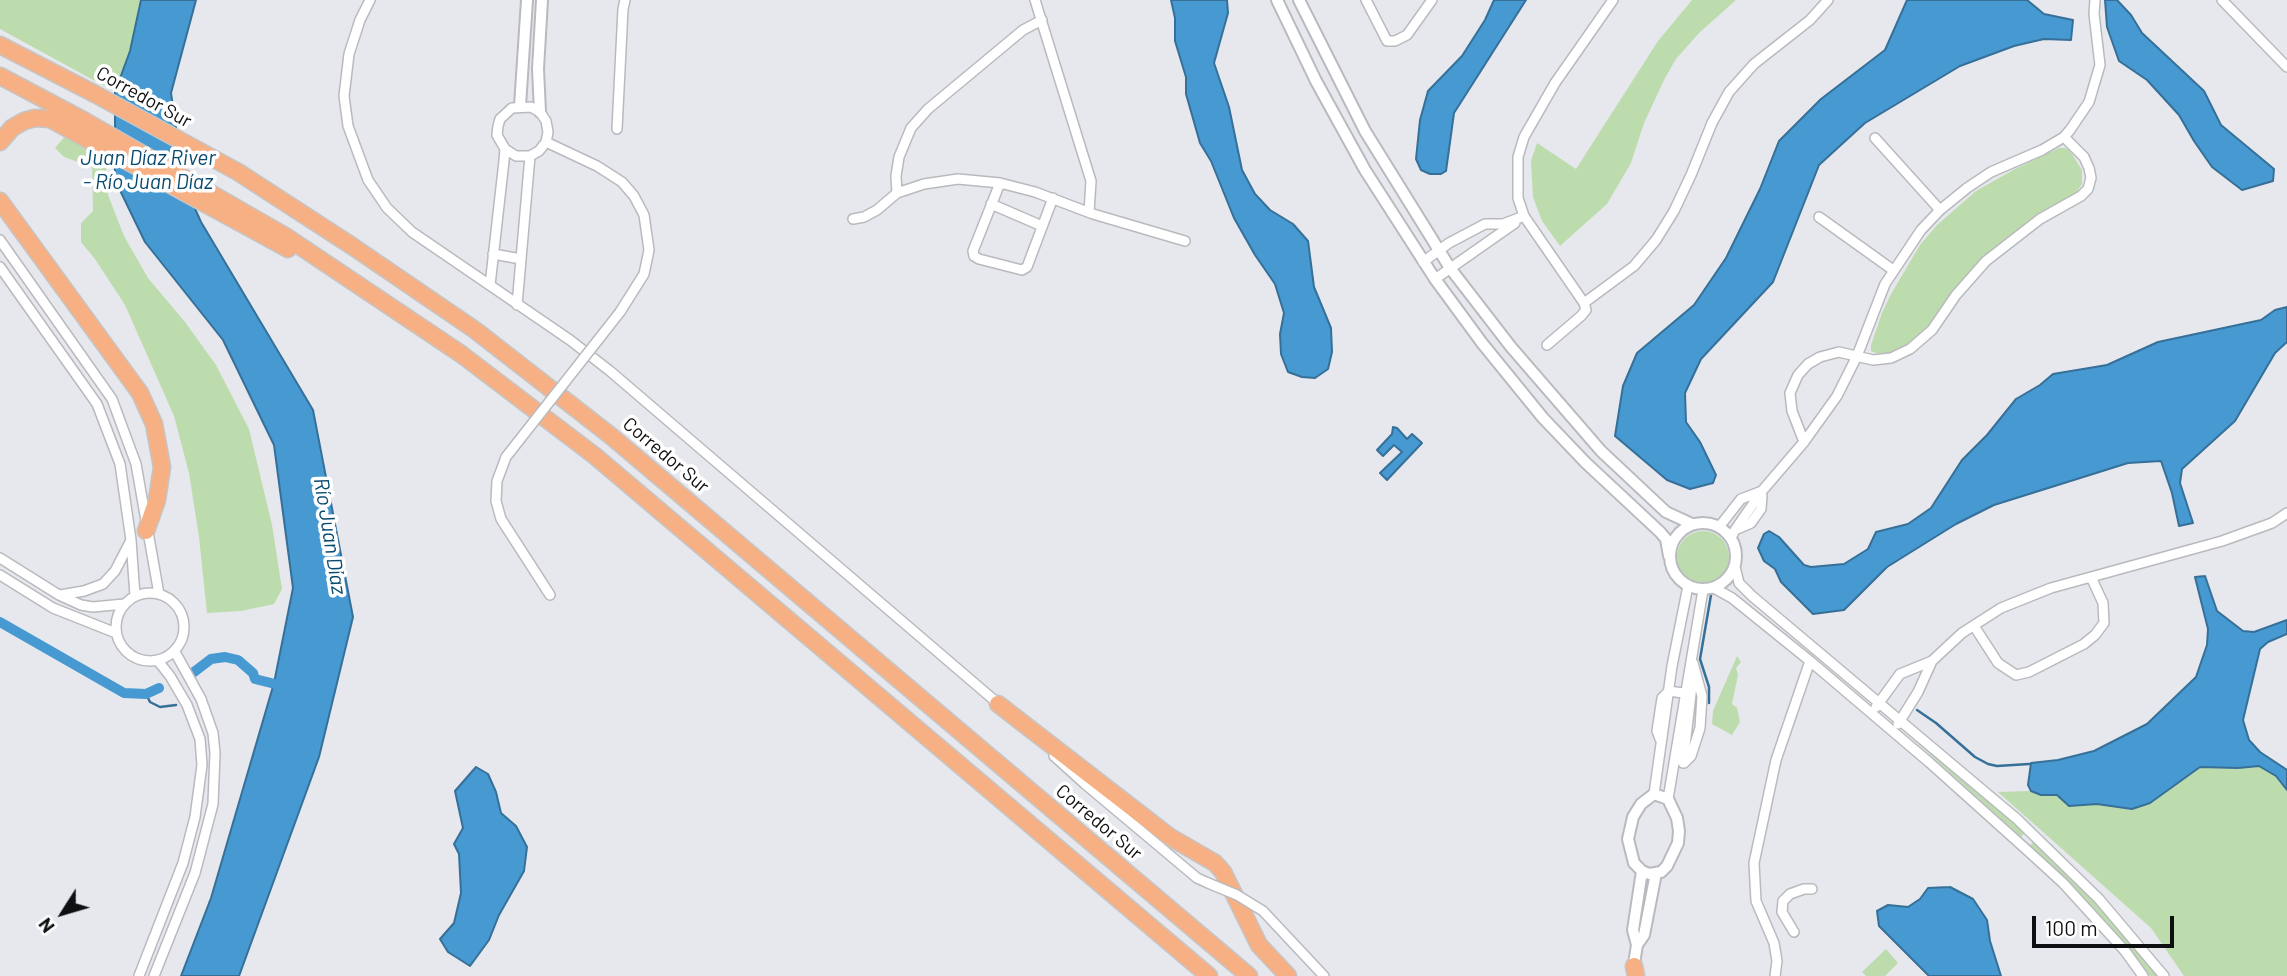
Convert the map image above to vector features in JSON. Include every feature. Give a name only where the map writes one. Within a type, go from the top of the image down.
[{"type":"highway","name":"Corredor Sur","points":[[0,45],[238,172],[475,330],[611,436],[1249,976]]},
{"type":"highway","points":[[0,76],[83,128],[374,293],[461,354],[595,456],[1209,976]]},
{"type":"highway","points":[[0,142],[12,128],[36,118],[83,128]]},
{"type":"highway","points":[[0,201],[140,393],[154,424],[162,467],[157,500],[146,531]]},
{"type":"highway","points":[[998,704],[1170,837],[1215,863],[1223,872],[1259,944],[1288,976]]},
{"type":"street","points":[[370,0],[349,54],[344,96],[348,126],[368,180],[387,208],[412,232],[610,371],[998,704],[1085,784],[1198,878],[1237,895],[1263,911],[1324,976]]},
{"type":"street","points":[[520,106],[527,0]]},
{"type":"street","points":[[540,112],[538,69],[542,0]]},
{"type":"street","points":[[617,129],[625,0]]},
{"type":"street","points":[[1035,0],[1091,181],[1089,212]]},
{"type":"street","points":[[1277,0],[1316,81],[1365,170],[1423,262],[1482,343],[1543,418],[1666,539],[1673,572],[1688,586],[1709,589],[1732,598],[1892,731],[2063,883],[2125,951],[2143,976]]},
{"type":"street","points":[[1299,0],[1365,131],[1438,251],[1511,347],[1601,451],[1666,512],[1692,524],[1710,523],[1733,534]]},
{"type":"street","points":[[1366,0],[1387,41],[1395,41],[1407,35],[1432,0]]},
{"type":"street","points":[[1547,345],[1586,310],[1584,303],[1524,216],[1518,198],[1518,157],[1524,137],[1555,83],[1613,0]]},
{"type":"street","points":[[1584,303],[1634,266],[1656,240],[1674,211],[1712,122],[1729,92],[1754,64],[1810,20],[1828,0]]},
{"type":"street","points":[[1719,527],[1741,499],[1762,491],[1804,442],[1837,396],[1857,356],[1885,284],[1921,230],[1940,210],[1991,172],[2042,150],[2064,137],[2089,102],[2100,65],[2095,0]]},
{"type":"street","points":[[2222,0],[2287,67]]},
{"type":"street","points":[[897,193],[899,157],[911,128],[928,109],[1023,30],[1042,20]]},
{"type":"street","points":[[520,106],[531,107],[540,112],[546,121],[548,132],[546,142],[539,151],[530,156],[516,156],[505,149],[497,135],[500,119],[512,108],[520,106]]},
{"type":"street","points":[[1804,442],[1792,411],[1790,393],[1798,375],[1808,364],[1820,357],[1839,352],[1873,360],[1891,358],[1910,349],[1932,330],[1956,295],[1986,261],[2040,219],[2081,197],[2091,178],[2089,168],[2084,157],[2064,137]]},
{"type":"street","points":[[1875,138],[1940,210]]},
{"type":"street","points":[[546,142],[597,166],[622,182],[634,196],[644,215],[649,250],[644,274],[620,312],[506,457],[497,481],[496,501],[501,519],[550,596]]},
{"type":"street","points":[[490,285],[505,149]]},
{"type":"street","points":[[517,305],[530,156]]},
{"type":"street","points":[[853,219],[877,210],[897,193],[923,184],[958,179],[1000,183],[1185,241]]},
{"type":"street","points":[[1000,183],[973,251],[974,256],[979,259],[1022,270],[1030,261],[1052,198]]},
{"type":"street","points":[[991,204],[1042,226]]},
{"type":"street","points":[[1423,262],[1485,224],[1503,224],[1524,216]]},
{"type":"street","points":[[1435,279],[1524,216]]},
{"type":"street","points":[[1819,217],[1893,270]]},
{"type":"street","points":[[0,240],[113,398],[136,464],[159,594]]},
{"type":"street","points":[[493,254],[521,259]]},
{"type":"street","points":[[0,267],[97,404],[120,464],[131,540],[135,596]]},
{"type":"street","points":[[1733,534],[1751,523],[1761,509],[1762,491]]},
{"type":"street","points":[[1892,731],[1918,692],[1933,661],[1962,633],[2001,608],[2051,588],[2222,541],[2272,523],[2287,513]]},
{"type":"street","points":[[1669,556],[1675,537],[1692,524]]},
{"type":"street","points":[[1733,534],[1739,583],[2017,818],[2099,899],[2164,976]]},
{"type":"street","points":[[59,595],[84,592],[103,583],[115,571],[131,540]]},
{"type":"street","points":[[0,558],[59,595],[81,605],[93,607],[124,604]]},
{"type":"street","points":[[1709,589],[1723,583],[1735,567]]},
{"type":"street","points":[[0,575],[53,608],[116,634]]},
{"type":"street","points":[[1974,626],[1998,663],[2016,675],[2029,673],[2084,644],[2104,623],[2103,603],[2091,577]]},
{"type":"street","points":[[1688,586],[1654,794],[1641,804],[1629,828],[1630,852],[1634,863],[1642,871],[1656,873],[1667,866],[1678,844],[1677,818],[1668,799],[1672,772],[1693,694],[1694,668],[1691,658]]},
{"type":"street","points":[[1672,772],[1691,756],[1697,743],[1691,658],[1709,589]]},
{"type":"street","points":[[159,594],[172,600],[181,612],[185,626],[183,640],[175,652],[158,661],[136,659],[127,653],[116,634],[118,613],[124,604],[135,596],[159,594]]},
{"type":"street","points":[[154,976],[195,873],[213,804],[213,733],[201,699],[175,652]]},
{"type":"street","points":[[139,976],[183,863],[195,817],[202,765],[200,739],[187,705],[158,661]]},
{"type":"street","points":[[1775,976],[1777,961],[1774,943],[1756,901],[1754,863],[1776,760],[1810,661]]},
{"type":"street","points":[[1872,715],[1900,674],[1933,661]]},
{"type":"street","points":[[1669,691],[1693,694]]},
{"type":"street","points":[[1654,794],[1668,799]]},
{"type":"street","points":[[1634,973],[1636,945],[1633,930],[1642,871]]},
{"type":"street","points":[[1636,945],[1643,935],[1656,873]]},
{"type":"street","points":[[1794,932],[1782,912],[1783,901],[1790,894],[1812,888]]},
{"type":"green space","points":[[0,0],[141,0],[130,51],[115,92],[0,29]]},
{"type":"green space","points":[[1692,0],[1736,0],[1699,33],[1676,59],[1644,123],[1631,163],[1607,204],[1560,246],[1542,221],[1533,197],[1531,161],[1537,143],[1576,169],[1658,41]]},
{"type":"green space","points":[[66,135],[108,158],[105,178],[108,195],[124,236],[148,278],[216,365],[249,429],[272,525],[282,589],[274,604],[241,611],[207,613],[189,473],[174,416],[125,305],[81,242],[81,223],[93,211],[92,167],[64,157],[55,148]]},
{"type":"green space","points":[[2059,148],[2070,151],[2082,170],[2082,184],[2076,193],[2037,215],[1993,249],[1961,281],[1927,327],[1903,349],[1881,355],[1871,351],[1882,313],[1891,294],[1920,245],[1937,225],[1976,191]]},
{"type":"green space","points":[[1703,531],[1713,533],[1721,539],[1727,547],[1727,567],[1721,575],[1713,581],[1703,583],[1693,581],[1685,575],[1679,567],[1677,557],[1679,547],[1685,539],[1693,533]]},
{"type":"green space","points":[[1737,656],[1741,662],[1736,668],[1738,675],[1732,704],[1737,708],[1740,722],[1732,735],[1712,724],[1713,711]]},
{"type":"green space","points":[[1902,729],[2026,831],[2021,837]]},
{"type":"green space","points":[[2259,766],[2276,776],[2287,790],[2287,976],[2184,976],[2151,928],[1998,792],[2031,791],[2041,795],[2057,795],[2069,806],[2097,804],[2132,809],[2150,803],[2200,767]]},
{"type":"green space","points":[[2035,841],[2090,895],[2159,976],[2150,976],[2115,933],[2030,845]]},
{"type":"green space","points":[[1886,949],[1898,963],[1885,976],[1866,976],[1862,972]]},
{"type":"water","name":"Juan Díaz River - Río Juan Díaz","points":[[141,0],[196,0],[171,93],[184,184],[201,222],[313,410],[353,617],[319,757],[239,976],[181,976],[211,898],[274,683],[293,588],[274,445],[223,340],[145,242],[115,180],[115,92],[130,51]]},
{"type":"water","points":[[1171,0],[1227,0],[1228,13],[1214,63],[1229,107],[1242,170],[1255,194],[1270,210],[1293,224],[1308,241],[1314,287],[1331,328],[1332,352],[1328,369],[1315,378],[1288,372],[1281,354],[1280,334],[1284,313],[1275,284],[1234,218],[1211,161],[1200,143],[1186,94],[1186,77],[1175,41],[1175,18]]},
{"type":"water","points":[[1494,0],[1526,0],[1454,113],[1446,171],[1430,174],[1421,170],[1416,159],[1420,120],[1428,91],[1462,56],[1485,20]]},
{"type":"water","points":[[1907,0],[2027,0],[2044,14],[2073,20],[2071,40],[2044,39],[2014,46],[1960,66],[1865,123],[1819,165],[1773,282],[1701,359],[1685,393],[1686,422],[1700,442],[1716,475],[1713,483],[1690,489],[1667,480],[1615,436],[1623,386],[1637,353],[1694,305],[1726,258],[1760,189],[1779,141],[1821,99],[1885,50]]},
{"type":"water","points":[[2105,0],[2117,0],[2131,15],[2142,33],[2204,91],[2221,125],[2274,169],[2273,181],[2242,190],[2212,167],[2179,115],[2147,80],[2119,61],[2107,27]]},
{"type":"water","points":[[2287,307],[2287,342],[2275,353],[2235,421],[2182,469],[2180,483],[2193,523],[2179,526],[2161,461],[2128,463],[1994,505],[1956,524],[1887,567],[1844,610],[1813,614],[1781,582],[1775,569],[1764,561],[1758,548],[1764,534],[1769,531],[1779,537],[1804,565],[1811,567],[1844,564],[1868,549],[1876,532],[1908,524],[1931,508],[1962,460],[1987,435],[2016,399],[2053,374],[2107,365],[2158,342],[2261,320],[2275,310]]},
{"type":"water","points":[[1393,427],[1407,439],[1412,434],[1422,443],[1387,480],[1380,473],[1402,452],[1394,445],[1383,456],[1377,450],[1392,434]]},
{"type":"water","points":[[2205,576],[2217,611],[2243,631],[2254,632],[2287,620],[2287,634],[2268,642],[2260,649],[2243,720],[2249,740],[2260,752],[2287,770],[2287,790],[2276,776],[2259,766],[2200,767],[2150,803],[2132,809],[2097,804],[2069,806],[2057,795],[2041,795],[2031,791],[2028,785],[2031,763],[2058,760],[2094,751],[2147,724],[2196,677],[2207,645],[2208,629],[2195,577]]},
{"type":"water","points":[[476,767],[488,774],[501,813],[516,826],[527,847],[524,871],[499,915],[489,940],[470,966],[448,952],[440,939],[454,923],[461,893],[459,854],[454,844],[463,828],[455,791]]},
{"type":"water","points":[[1950,887],[1973,899],[1987,920],[1990,941],[2001,976],[1929,976],[1879,926],[1877,911],[1888,905],[1908,907],[1920,899],[1928,888]]},
{"type":"waterway","points":[[1709,703],[1709,687],[1700,659],[1711,595]]},
{"type":"waterway","points":[[0,622],[124,693],[146,694],[159,688]]},
{"type":"waterway","points":[[194,672],[211,659],[225,657],[238,660],[253,673],[255,679],[287,687]]},
{"type":"waterway","points":[[146,694],[150,702],[160,707],[176,705]]},
{"type":"waterway","points":[[1917,710],[1975,757],[1988,764],[2029,764]]},
{"type":"water label","name":"Río Juan Díaz","points":[[330,536]]}]
